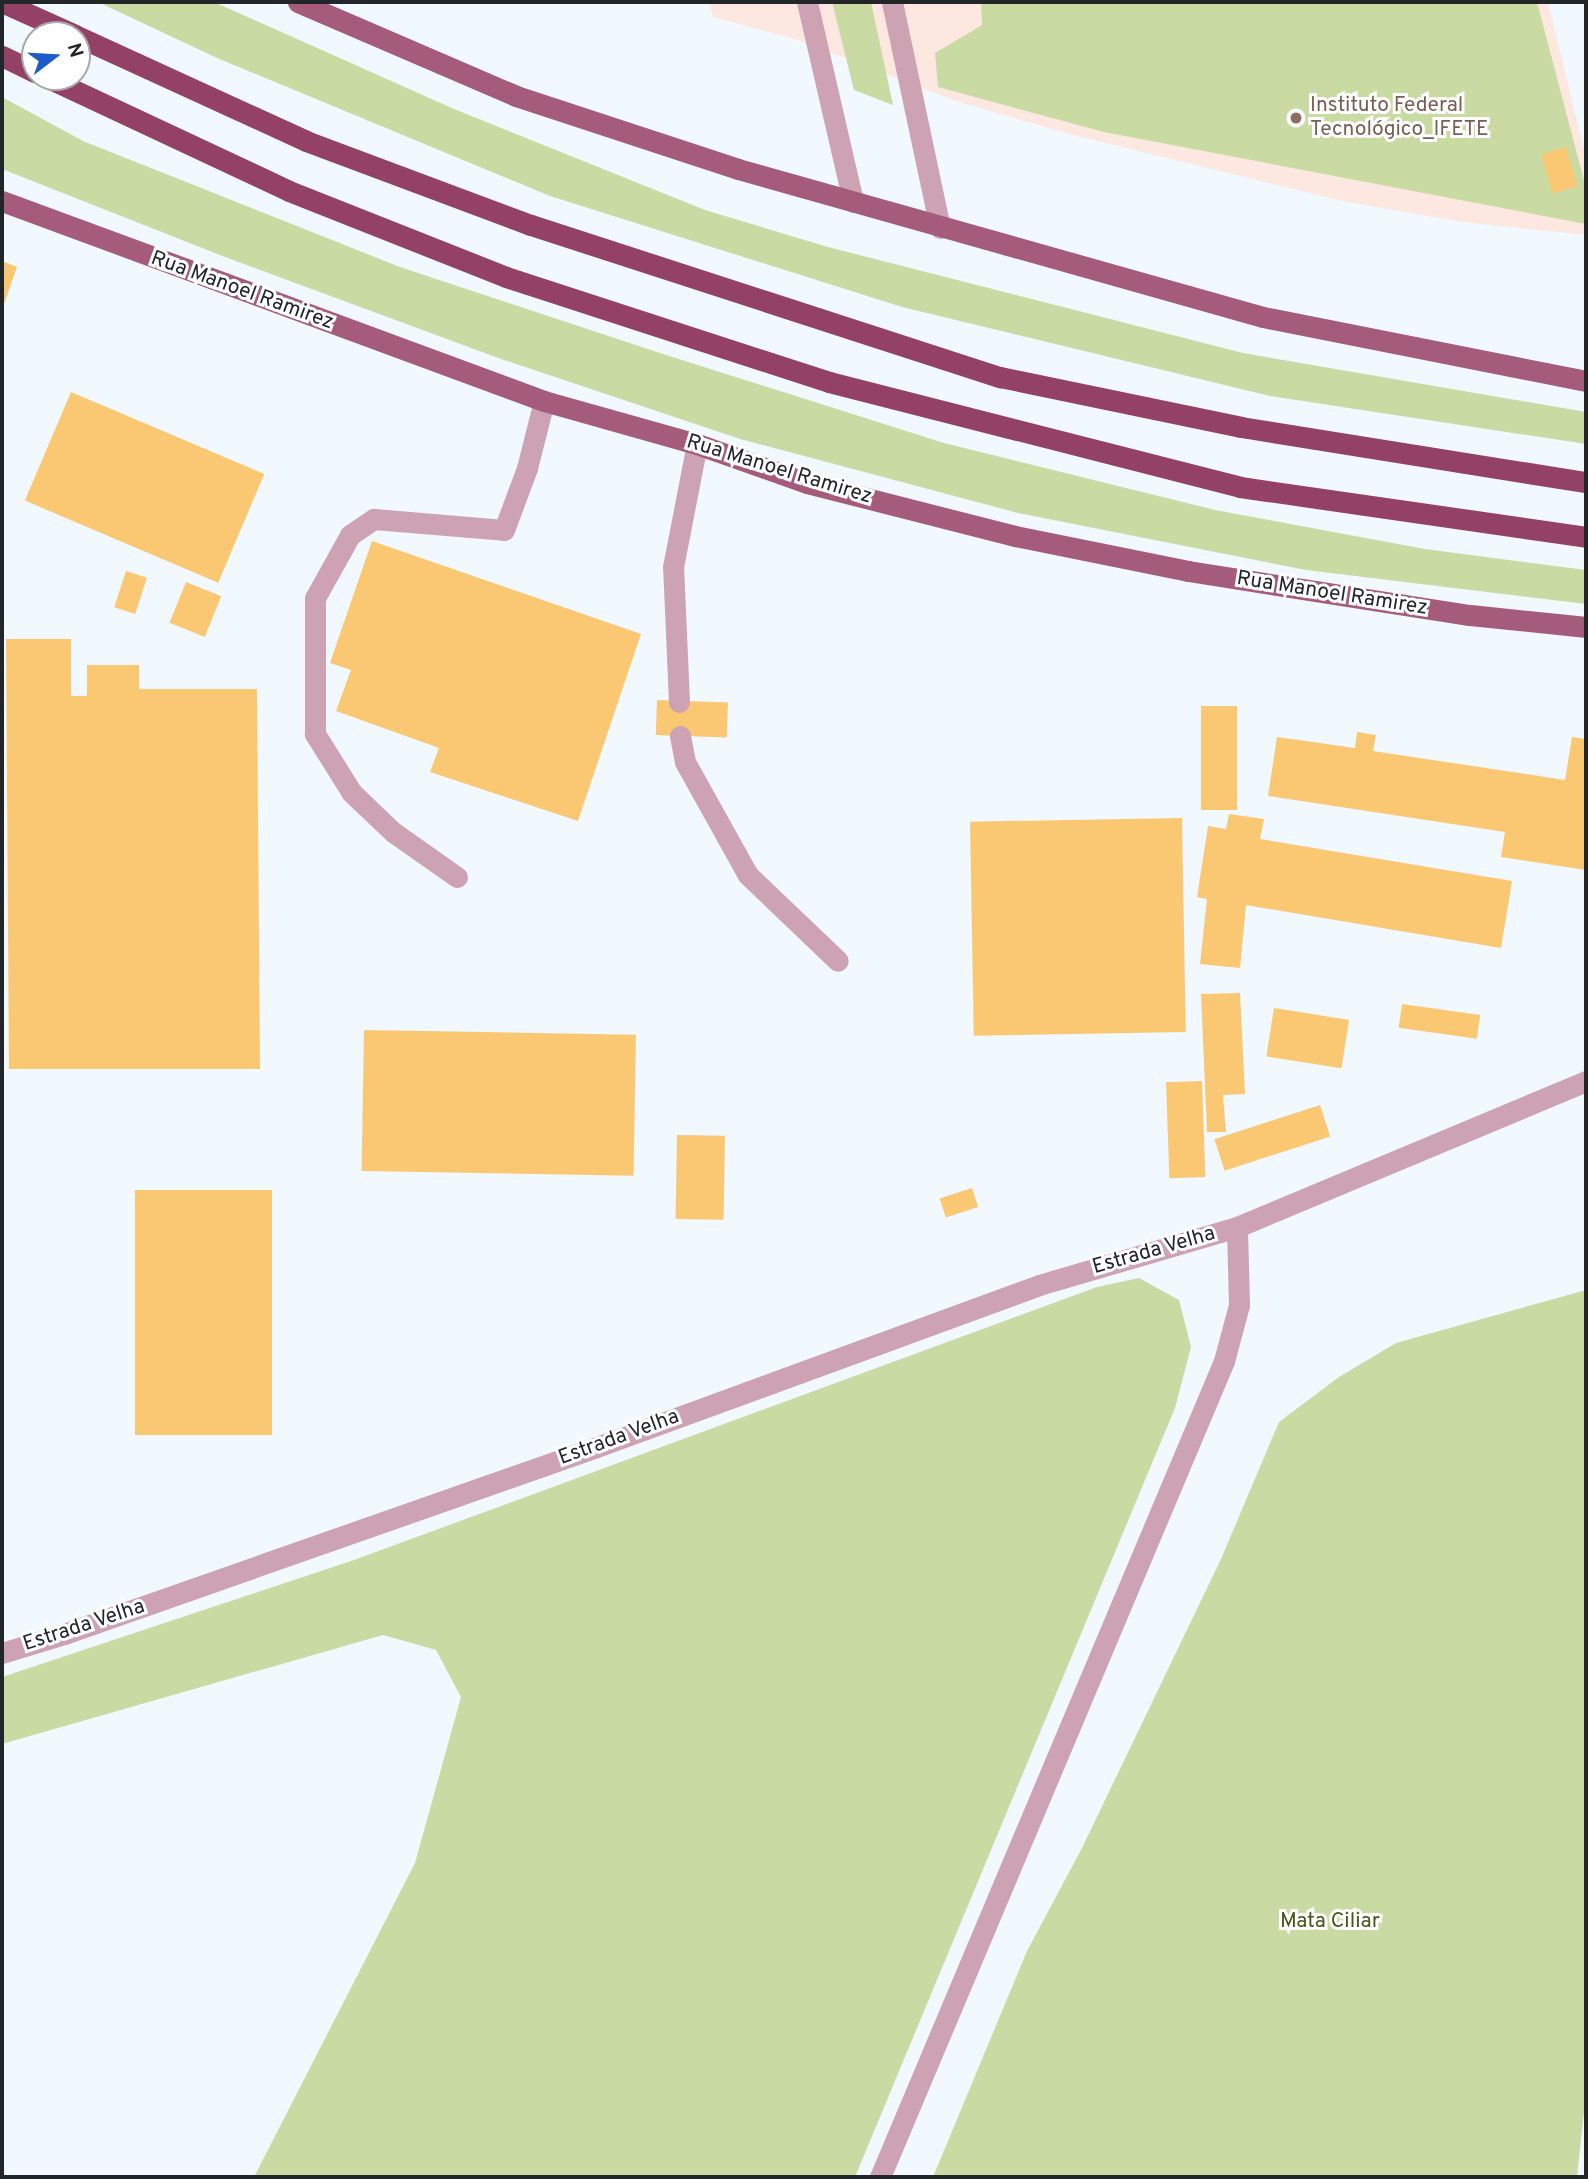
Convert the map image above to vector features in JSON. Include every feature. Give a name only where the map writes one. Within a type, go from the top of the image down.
[{"type":"highway","points":[[2,2],[43,21]]},
{"type":"highway","points":[[91,43],[306,141],[531,225],[1000,377],[1241,427],[1586,482]]},
{"type":"highway","points":[[2,56],[21,65]]},
{"type":"highway","points":[[76,91],[289,191],[506,277],[829,382],[1240,487],[1586,537]]},
{"type":"main road","points":[[298,2],[516,96],[738,169],[1263,317],[1586,381]]},
{"type":"main road","name":"Rua Manoel Ramirez","points":[[2,201],[544,401],[696,444],[807,483],[1016,536],[1175,569],[1470,615],[1586,626]]},
{"type":"street","points":[[807,2],[853,202]]},
{"type":"street","points":[[892,2],[940,228]]},
{"type":"street","points":[[457,877],[393,832],[352,793],[315,734],[315,598],[349,535],[374,519],[504,530],[527,468],[544,401]]},
{"type":"street","points":[[679,702],[673,567],[696,444]]},
{"type":"street","points":[[680,736],[685,762],[748,875],[838,961]]},
{"type":"street","name":"Estrada Velha","points":[[2,1653],[64,1634],[594,1448],[1039,1285],[1237,1227],[1586,1081]]},
{"type":"street","points":[[880,2177],[1224,1361],[1239,1305],[1237,1227]]},
{"type":"shaded area","name":"Instituto Federal Tecnológico_IFETE","points":[[709,2],[1548,2],[1586,158],[1586,235],[1462,222],[1342,201],[1073,135],[956,101],[795,39],[713,17]]},
{"type":"green space","points":[[98,2],[214,2],[454,109],[705,210],[828,247],[1243,353],[1586,412],[1586,444],[1270,396],[902,307],[550,196],[217,58]]},
{"type":"green space","points":[[832,2],[871,2],[893,105],[854,90]]},
{"type":"green space","name":"Instituto Federal Tecnológico_IFETE","points":[[981,2],[1537,2],[1586,188],[1586,224],[1104,132],[938,87],[935,53],[982,25]]},
{"type":"green space","points":[[2,97],[83,141],[400,267],[663,354],[944,443],[1215,510],[1425,549],[1586,570],[1586,604],[1306,570],[1018,513],[740,439],[501,359],[225,257],[2,169]]},
{"type":"green space","points":[[1139,1278],[1179,1300],[1191,1347],[1175,1408],[855,2177],[254,2177],[415,1863],[461,1697],[436,1650],[383,1635],[2,1744],[2,1677],[354,1560],[1097,1287]]},
{"type":"green space","name":"Mata Ciliar","points":[[1586,1290],[1586,2093],[1577,2177],[933,2177],[1027,1951],[1082,1848],[1221,1559],[1279,1422],[1339,1377],[1396,1343]]},
{"type":"building","points":[[1566,147],[1577,186],[1552,194],[1541,154]]},
{"type":"building","points":[[2,261],[17,267],[4,304],[2,303]]},
{"type":"building","points":[[71,392],[264,474],[218,583],[25,501]]},
{"type":"building","points":[[372,541],[641,634],[578,821],[430,772],[439,748],[336,711],[351,670],[330,663]]},
{"type":"building","points":[[126,571],[147,578],[135,614],[114,607]]},
{"type":"building","points":[[186,582],[221,596],[205,637],[170,623]]},
{"type":"building","points":[[6,639],[71,639],[71,696],[87,696],[87,665],[139,665],[139,689],[257,689],[260,1069],[9,1069]]},
{"type":"building","points":[[657,700],[728,702],[727,737],[656,735]]},
{"type":"building","points":[[1201,706],[1237,706],[1237,810],[1201,810]]},
{"type":"building","points":[[1357,732],[1376,735],[1373,751],[1565,780],[1572,737],[1586,739],[1586,870],[1501,857],[1505,832],[1268,796],[1277,737],[1355,748]]},
{"type":"building","points":[[1229,814],[1264,819],[1260,839],[1512,881],[1501,948],[1246,905],[1240,968],[1200,964],[1207,899],[1197,897],[1208,826],[1226,829]]},
{"type":"building","points":[[1182,818],[1186,1032],[974,1036],[970,822]]},
{"type":"building","points":[[1240,993],[1245,1094],[1223,1095],[1226,1132],[1207,1132],[1201,994]]},
{"type":"building","points":[[1402,1004],[1480,1015],[1477,1039],[1399,1028]]},
{"type":"building","points":[[1274,1008],[1349,1020],[1341,1068],[1266,1056]]},
{"type":"building","points":[[364,1030],[636,1035],[633,1176],[362,1171]]},
{"type":"building","points":[[1202,1081],[1205,1177],[1169,1178],[1166,1082]]},
{"type":"building","points":[[1320,1105],[1330,1136],[1225,1171],[1214,1139]]},
{"type":"building","points":[[677,1135],[725,1136],[724,1220],[676,1219]]},
{"type":"building","points":[[972,1188],[978,1207],[946,1218],[940,1199]]},
{"type":"building","points":[[135,1190],[272,1190],[272,1435],[135,1435]]},
{"type":"place","name":"Instituto Federal Tecnológico_IFETE","points":[[1296,118]]}]
